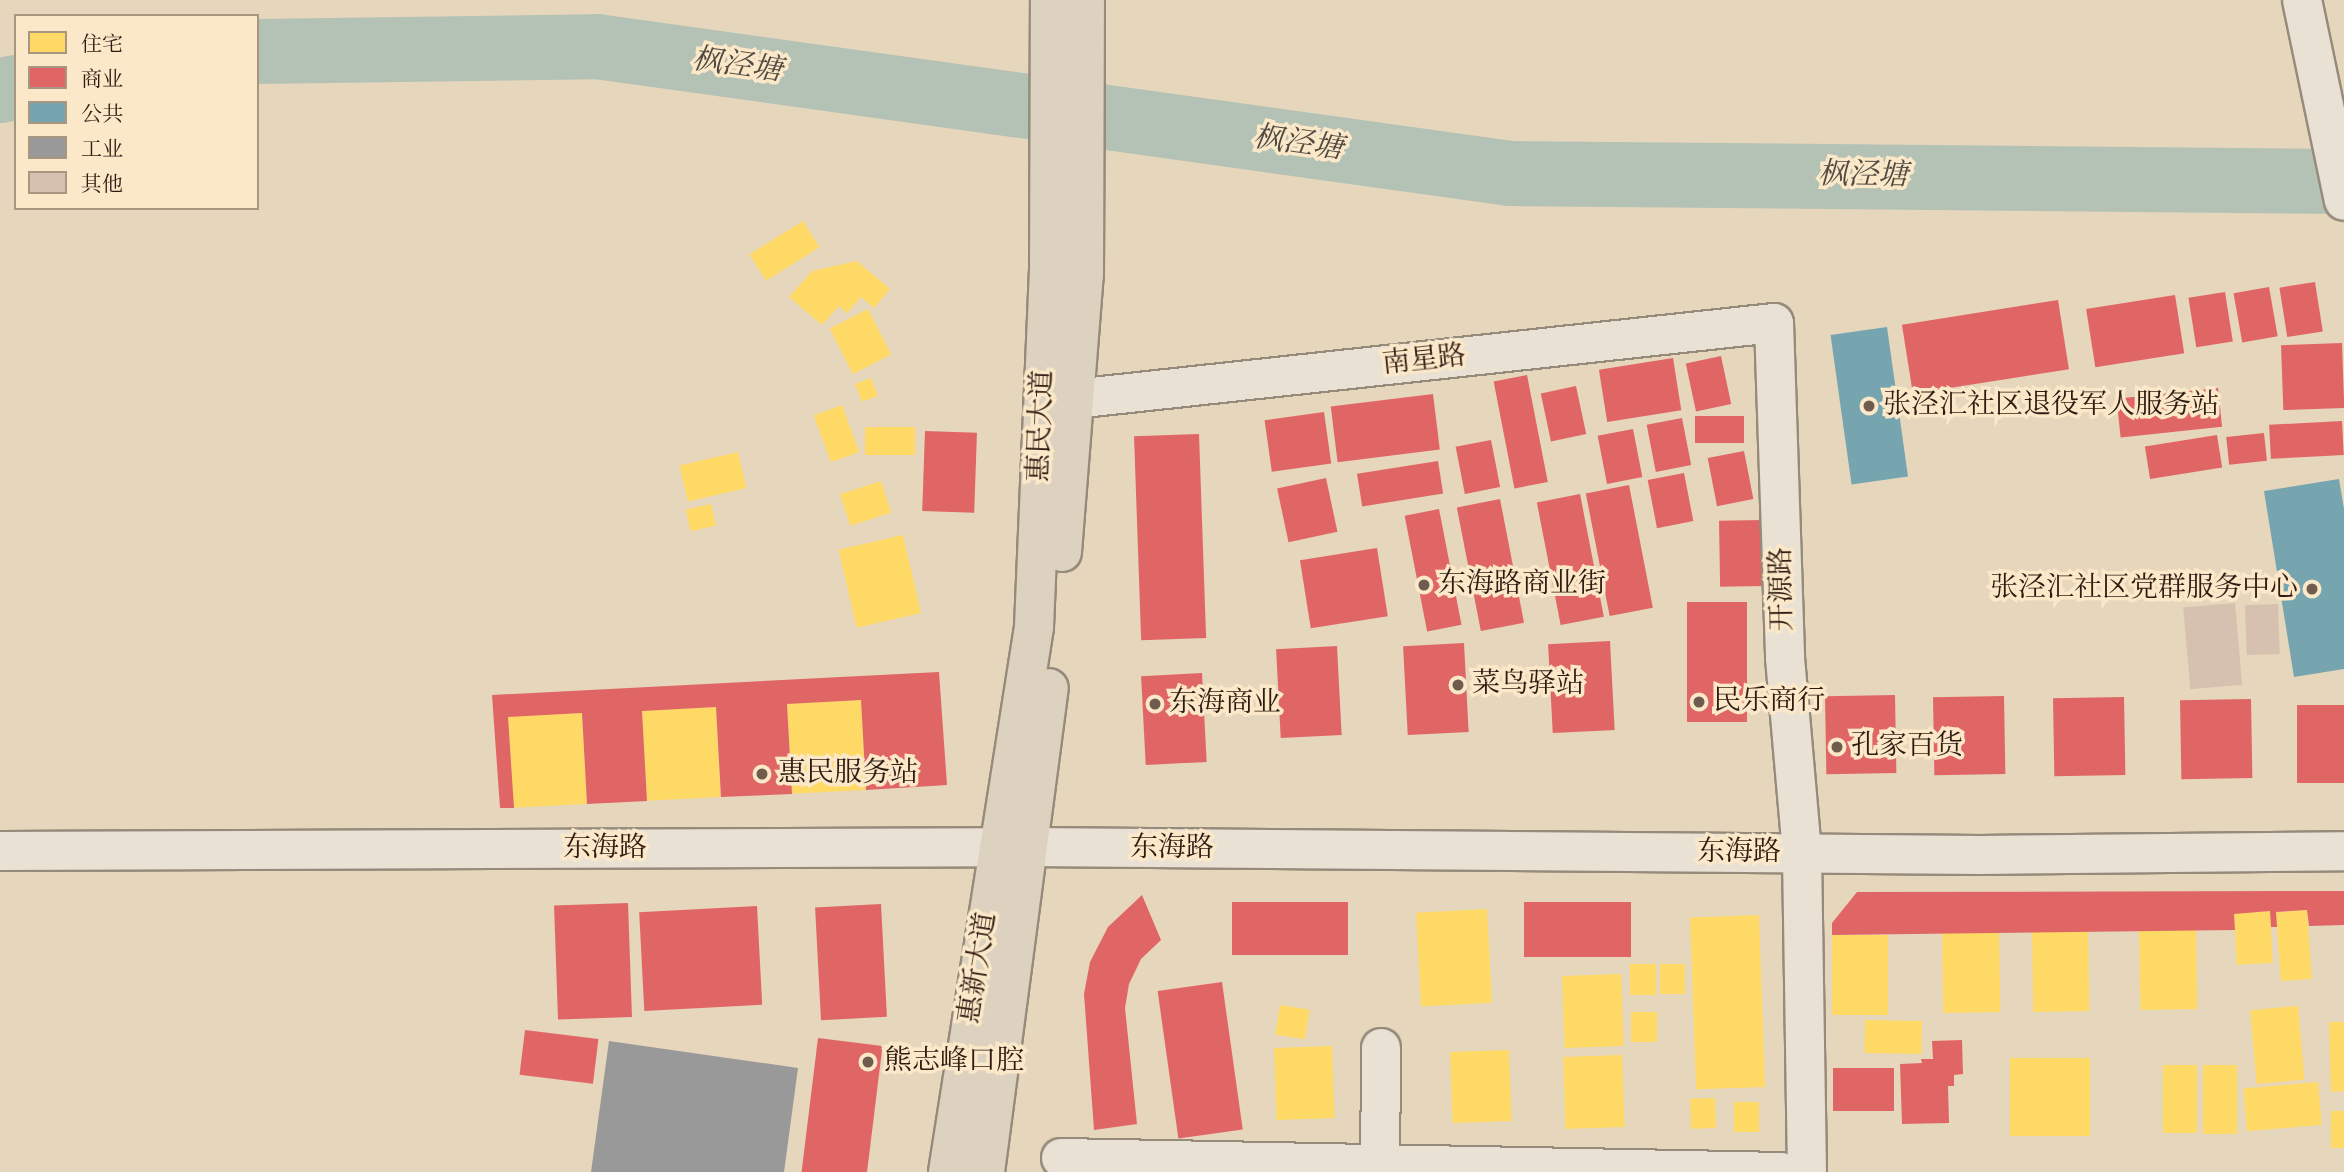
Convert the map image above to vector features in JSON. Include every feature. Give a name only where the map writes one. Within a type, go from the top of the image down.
[{"type":"main road","name":"惠民大道","points":[[1013,848],[1055,638],[1074,399],[1066,273],[1067,3]]},
{"type":"main road","name":"惠民大道","points":[[1013,848],[1066,273]]},
{"type":"main road","name":"惠新大道","points":[[948,1172],[1013,848]]},
{"type":"main road","name":"惠新大道","points":[[985,1172],[1013,848]]},
{"type":"street","points":[[2302,0],[2344,201]]},
{"type":"street","name":"南星路","points":[[1074,399],[1774,323]]},
{"type":"street","name":"开源路","points":[[1774,323],[1785,657],[1802,854],[1807,1172]]},
{"type":"street","name":"东海路","points":[[0,851],[1013,848],[1802,854],[2344,852]]},
{"type":"street","points":[[1380,1168],[1381,1048]]},
{"type":"street","points":[[1061,1158],[1380,1168],[1781,1172]]},
{"type":"building: 住宅","points":[[803,221],[819,247],[766,281],[750,254]]},
{"type":"building: 住宅","points":[[857,261],[890,289],[874,308],[861,297],[847,313],[839,306],[822,325],[789,297],[812,271]]},
{"type":"building: 住宅","points":[[868,309],[891,354],[853,374],[830,329]]},
{"type":"building: 住宅","points":[[871,378],[878,396],[862,402],[855,384]]},
{"type":"building: 住宅","points":[[842,405],[859,452],[831,462],[814,415]]},
{"type":"building: 住宅","points":[[865,427],[915,427],[915,455],[865,455]]},
{"type":"building: 住宅","points":[[738,452],[746,488],[688,502],[680,465]]},
{"type":"building: 住宅","points":[[881,481],[891,512],[850,526],[840,494]]},
{"type":"building: 住宅","points":[[711,504],[716,525],[691,531],[686,510]]},
{"type":"building: 住宅","points":[[903,535],[921,613],[857,628],[839,550]]},
{"type":"building: 住宅","points":[[861,700],[866,790],[792,794],[787,704]]},
{"type":"building: 住宅","points":[[716,707],[721,797],[647,801],[642,711]]},
{"type":"building: 住宅","points":[[582,713],[587,804],[513,808],[508,717]]},
{"type":"building: 住宅","points":[[1487,909],[1492,1003],[1421,1007],[1416,913]]},
{"type":"building: 住宅","points":[[2307,910],[2312,979],[2281,981],[2276,912]]},
{"type":"building: 住宅","points":[[2270,911],[2273,963],[2237,965],[2234,913]]},
{"type":"building: 住宅","points":[[1759,915],[1765,1087],[1696,1089],[1690,917]]},
{"type":"building: 住宅","points":[[2196,929],[2197,1009],[2140,1010],[2139,930]]},
{"type":"building: 住宅","points":[[2088,931],[2089,1011],[2033,1012],[2032,932]]},
{"type":"building: 住宅","points":[[1999,932],[2000,1012],[1943,1013],[1942,933]]},
{"type":"building: 住宅","points":[[1832,935],[1888,935],[1888,1015],[1832,1015]]},
{"type":"building: 住宅","points":[[1630,964],[1656,964],[1656,995],[1630,995]]},
{"type":"building: 住宅","points":[[1660,964],[1685,964],[1685,994],[1660,994]]},
{"type":"building: 住宅","points":[[1621,974],[1624,1046],[1565,1048],[1562,976]]},
{"type":"building: 住宅","points":[[1280,1005],[1310,1010],[1305,1039],[1275,1035]]},
{"type":"building: 住宅","points":[[2298,1006],[2304,1080],[2257,1084],[2250,1010]]},
{"type":"building: 住宅","points":[[1631,1012],[1657,1012],[1657,1042],[1631,1042]]},
{"type":"building: 住宅","points":[[1865,1020],[1922,1021],[1921,1054],[1864,1053]]},
{"type":"building: 住宅","points":[[2329,1022],[2344,1022],[2344,1091],[2331,1092]]},
{"type":"building: 住宅","points":[[1332,1046],[1335,1118],[1277,1120],[1274,1048]]},
{"type":"building: 住宅","points":[[1509,1050],[1511,1121],[1453,1123],[1450,1052]]},
{"type":"building: 住宅","points":[[1622,1055],[1625,1127],[1566,1129],[1563,1057]]},
{"type":"building: 住宅","points":[[2010,1058],[2090,1058],[2090,1136],[2010,1136]]},
{"type":"building: 住宅","points":[[2163,1065],[2197,1065],[2197,1133],[2163,1133]]},
{"type":"building: 住宅","points":[[2203,1065],[2237,1065],[2237,1134],[2203,1134]]},
{"type":"building: 住宅","points":[[2318,1082],[2322,1125],[2247,1131],[2243,1089]]},
{"type":"building: 住宅","points":[[1715,1098],[1716,1128],[1691,1129],[1690,1099]]},
{"type":"building: 住宅","points":[[1734,1102],[1759,1102],[1759,1132],[1734,1132]]},
{"type":"building: 住宅","points":[[2331,1111],[2344,1111],[2344,1148],[2331,1148]]},
{"type":"building: 商业","points":[[2315,282],[2323,331],[2287,337],[2279,288]]},
{"type":"building: 商业","points":[[2269,287],[2278,336],[2242,342],[2234,293]]},
{"type":"building: 商业","points":[[2225,292],[2233,341],[2196,347],[2188,298]]},
{"type":"building: 商业","points":[[2175,295],[2184,353],[2095,367],[2086,309]]},
{"type":"building: 商业","points":[[2058,300],[2069,369],[1913,394],[1902,325]]},
{"type":"building: 商业","points":[[2342,343],[2344,408],[2283,410],[2281,345]]},
{"type":"building: 商业","points":[[1721,356],[1731,404],[1696,411],[1686,363]]},
{"type":"building: 商业","points":[[1673,358],[1681,410],[1607,422],[1599,370]]},
{"type":"building: 商业","points":[[1527,375],[1548,482],[1514,488],[1494,381]]},
{"type":"building: 商业","points":[[1576,386],[1586,434],[1551,441],[1541,393]]},
{"type":"building: 商业","points":[[2218,388],[2222,427],[2121,437],[2117,399]]},
{"type":"building: 商业","points":[[1433,394],[1440,450],[1338,462],[1331,407]]},
{"type":"building: 商业","points":[[1324,412],[1331,463],[1272,472],[1265,420]]},
{"type":"building: 商业","points":[[1695,416],[1744,416],[1744,443],[1695,443]]},
{"type":"building: 商业","points":[[1682,418],[1691,465],[1656,472],[1647,425]]},
{"type":"building: 商业","points":[[2342,421],[2344,455],[2271,459],[2269,425]]},
{"type":"building: 商业","points":[[1633,429],[1642,477],[1607,484],[1598,436]]},
{"type":"building: 商业","points":[[925,431],[977,433],[974,513],[922,511]]},
{"type":"building: 商业","points":[[2264,433],[2267,461],[2229,465],[2226,437]]},
{"type":"building: 商业","points":[[1199,434],[1206,638],[1141,640],[1134,436]]},
{"type":"building: 商业","points":[[2217,435],[2222,468],[2150,479],[2145,446]]},
{"type":"building: 商业","points":[[1491,440],[1500,487],[1465,494],[1456,447]]},
{"type":"building: 商业","points":[[1744,451],[1753,499],[1717,506],[1708,458]]},
{"type":"building: 商业","points":[[1438,461],[1443,494],[1362,506],[1357,474]]},
{"type":"building: 商业","points":[[1684,473],[1693,521],[1657,528],[1648,480]]},
{"type":"building: 商业","points":[[1326,478],[1337,532],[1289,542],[1277,488]]},
{"type":"building: 商业","points":[[1629,485],[1653,608],[1610,616],[1586,493]]},
{"type":"building: 商业","points":[[1580,494],[1604,617],[1561,625],[1537,502]]},
{"type":"building: 商业","points":[[1500,499],[1524,623],[1481,631],[1457,507]]},
{"type":"building: 商业","points":[[1439,509],[1462,625],[1427,632],[1405,516]]},
{"type":"building: 商业","points":[[1763,520],[1764,586],[1720,587],[1719,521]]},
{"type":"building: 商业","points":[[1377,548],[1388,616],[1311,628],[1300,560]]},
{"type":"building: 商业","points":[[1687,602],[1747,602],[1747,722],[1687,722]]},
{"type":"building: 商业","points":[[1610,641],[1615,730],[1553,733],[1548,644]]},
{"type":"building: 商业","points":[[1464,643],[1469,732],[1408,735],[1403,646]]},
{"type":"building: 商业","points":[[1337,646],[1342,735],[1281,738],[1276,649]]},
{"type":"building: 商业","points":[[939,672],[947,785],[866,790],[861,700],[787,704],[792,794],[721,797],[716,707],[642,711],[647,801],[587,804],[582,713],[508,717],[514,808],[500,808],[492,695]]},
{"type":"building: 商业","points":[[1202,673],[1207,762],[1146,765],[1141,676]]},
{"type":"building: 商业","points":[[1895,695],[1896,773],[1826,774],[1825,696]]},
{"type":"building: 商业","points":[[2004,696],[2005,774],[1934,775],[1933,697]]},
{"type":"building: 商业","points":[[2124,697],[2125,775],[2054,776],[2053,698]]},
{"type":"building: 商业","points":[[2251,699],[2252,778],[2181,779],[2180,700]]},
{"type":"building: 商业","points":[[2297,705],[2344,705],[2344,783],[2297,783]]},
{"type":"building: 商业","points":[[2344,891],[2344,925],[2309,926],[2307,910],[2276,912],[2277,927],[2271,927],[2270,911],[2234,914],[2235,930],[1832,935],[1832,923],[1857,892]]},
{"type":"building: 商业","points":[[1142,895],[1161,940],[1141,959],[1129,984],[1125,1008],[1137,1124],[1094,1130],[1084,994],[1090,962],[1108,927]]},
{"type":"building: 商业","points":[[1232,902],[1348,902],[1348,955],[1232,955]]},
{"type":"building: 商业","points":[[1524,902],[1631,902],[1631,957],[1524,957]]},
{"type":"building: 商业","points":[[628,903],[632,1017],[558,1020],[554,906]]},
{"type":"building: 商业","points":[[881,904],[887,1017],[821,1020],[815,907]]},
{"type":"building: 商业","points":[[757,906],[762,1005],[644,1011],[639,912]]},
{"type":"building: 商业","points":[[1222,982],[1243,1130],[1178,1139],[1158,991]]},
{"type":"building: 商业","points":[[525,1030],[598,1039],[593,1084],[520,1075]]},
{"type":"building: 商业","points":[[818,1038],[883,1046],[867,1172],[802,1172]]},
{"type":"building: 商业","points":[[1962,1040],[1963,1074],[1954,1075],[1954,1086],[1948,1086],[1949,1123],[1902,1124],[1900,1064],[1922,1063],[1921,1059],[1933,1059],[1932,1041]]},
{"type":"building: 商业","points":[[1833,1068],[1894,1068],[1894,1111],[1833,1111]]},
{"type":"building: 公共","name":"张泾汇社区退役军人服务站","points":[[1887,327],[1908,477],[1852,484],[1831,335]]},
{"type":"building: 公共","name":"张泾汇社区党群服务中心","points":[[2339,479],[2344,509],[2344,669],[2294,677],[2264,491]]},
{"type":"building: 工业","points":[[609,1041],[798,1068],[784,1172],[591,1172]]},
{"type":"building: 其他","points":[[2235,603],[2242,685],[2190,689],[2183,608]]},
{"type":"building: 其他","points":[[2278,604],[2280,654],[2247,655],[2245,605]]},
{"type":"waterway","name":"枫泾塘","points":[[259,51],[596,46],[1510,173],[2344,181]]},
{"type":"waterway","name":"枫泾塘","points":[[0,90],[14,87]]},
{"type":"place","name":"张泾汇社区退役军人服务站","points":[[1869,406]]},
{"type":"place","name":"东海路商业街","points":[[1424,585]]},
{"type":"place","name":"张泾汇社区党群服务中心","points":[[2312,589]]},
{"type":"place","name":"菜鸟驿站","points":[[1458,685]]},
{"type":"place","name":"民乐商行","points":[[1699,702]]},
{"type":"place","name":"东海商业","points":[[1155,704]]},
{"type":"place","name":"孔家百货","points":[[1837,747]]},
{"type":"place","name":"惠民服务站","points":[[762,774]]},
{"type":"place","name":"熊志峰口腔","points":[[868,1062]]}]
